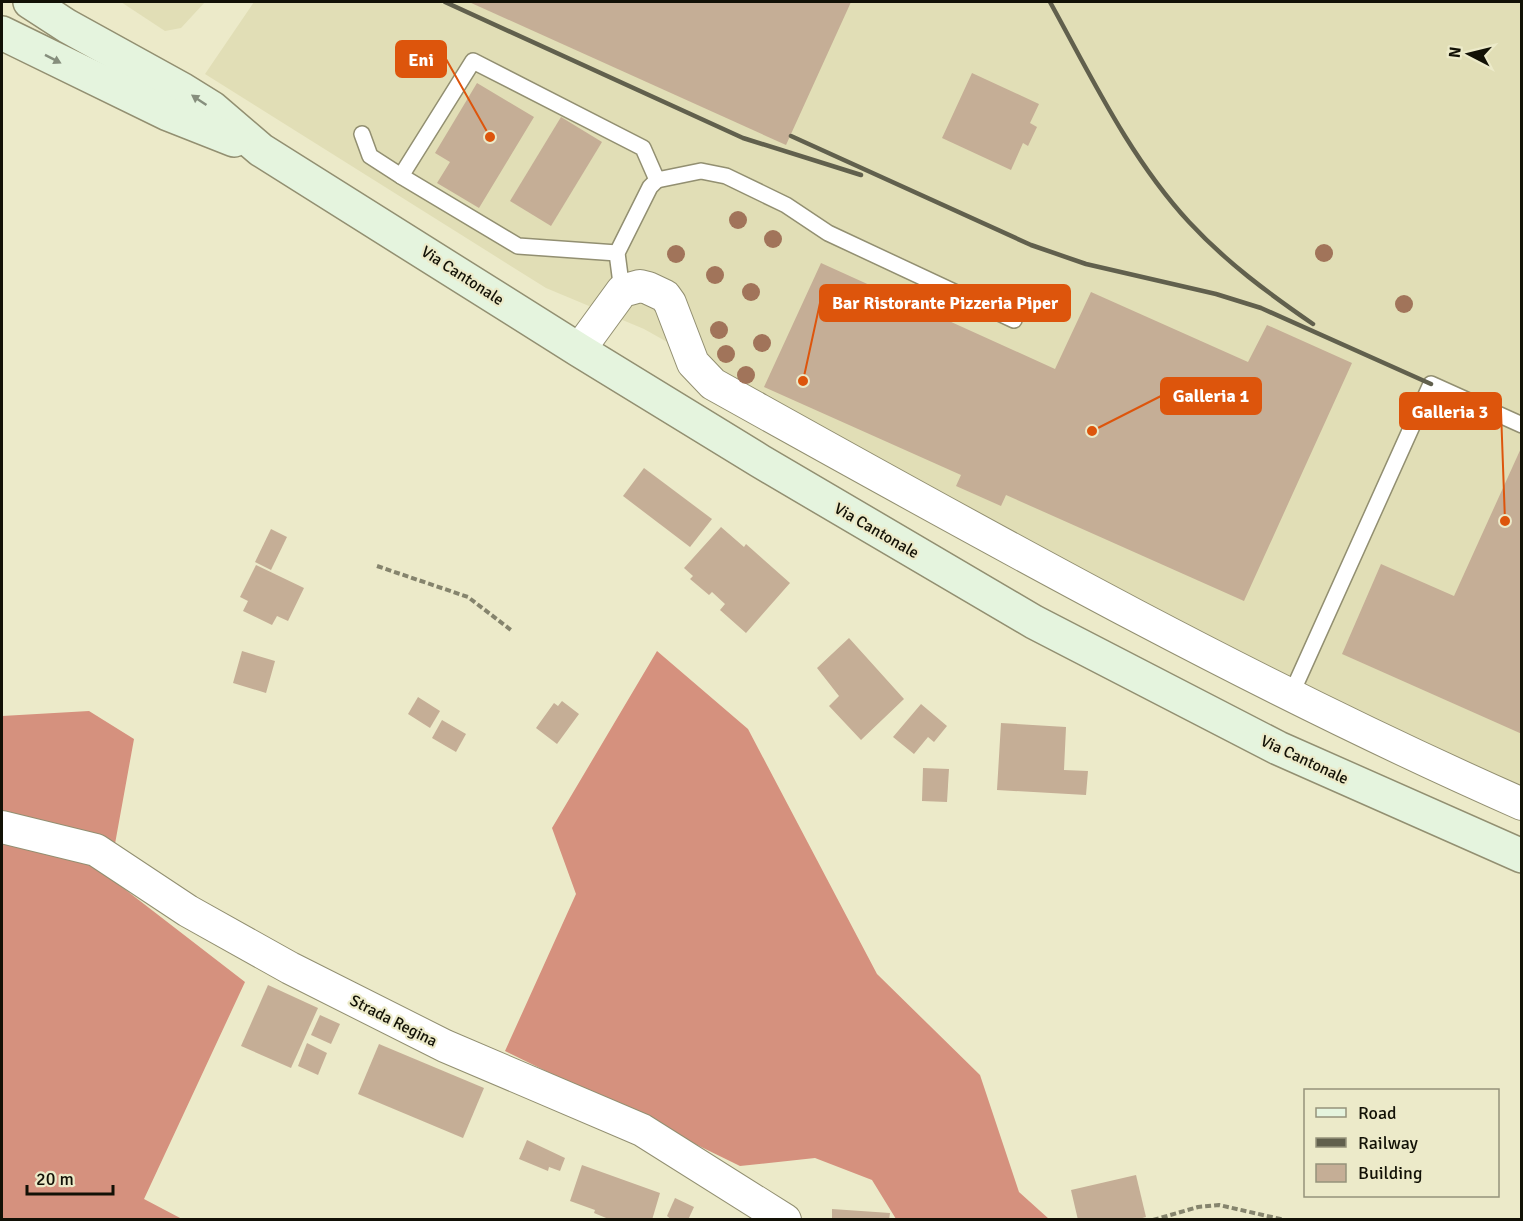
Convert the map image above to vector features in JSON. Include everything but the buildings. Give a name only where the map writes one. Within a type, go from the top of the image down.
[{"type":"main road","name":"Via Cantonale","points":[[30,2],[67,26],[212,108],[261,150],[760,462],[1071,643],[1278,748],[1521,856]]},
{"type":"main road","name":"Via Cantonale","points":[[2,33],[168,114],[261,150]]},
{"type":"street","points":[[579,350],[622,291],[640,286],[664,296],[674,312],[693,363],[713,384],[1008,548],[1290,697],[1521,804]]},
{"type":"street","name":"Strada Regina","points":[[2,827],[96,850],[188,911],[290,968],[445,1046],[642,1130],[785,1220]]},
{"type":"lane","points":[[401,176],[473,61],[644,148],[657,180]]},
{"type":"lane","points":[[362,134],[370,156],[518,246],[617,253]]},
{"type":"lane","points":[[622,291],[617,253],[650,187],[657,180],[701,171],[726,176],[786,205],[828,233],[1014,320]]},
{"type":"lane","points":[[1290,697],[1431,384],[1521,425]]},
{"type":"path","points":[[377,566],[468,597],[511,630]]},
{"type":"path","points":[[1153,1220],[1198,1207],[1219,1205],[1285,1220]]},
{"type":"shaded area","points":[[121,2],[205,2],[181,28],[165,31]]},
{"type":"shaded area","points":[[254,2],[1521,2],[1521,787],[1343,708],[1015,537],[644,329],[546,288],[205,74]]},
{"type":"shaded area","points":[[657,651],[748,729],[877,974],[980,1075],[1019,1192],[1049,1219],[896,1219],[872,1180],[815,1158],[740,1166],[505,1051],[576,894],[552,828]]},
{"type":"shaded area","points":[[89,711],[134,739],[109,877],[245,982],[144,1199],[182,1219],[2,1220],[2,716]]},
{"type":"railway","points":[[445,2],[743,138],[861,175]]},
{"type":"railway","points":[[1050,2],[1113,116],[1148,171],[1168,197],[1203,237],[1233,264],[1313,324]]},
{"type":"railway","points":[[791,136],[1031,245],[1086,264],[1216,294],[1261,308],[1431,384]]},
{"type":"place","name":"Eni","points":[[490,137]]},
{"type":"place","name":"Bar Ristorante Pizzeria Piper","points":[[803,381]]},
{"type":"place","name":"Galleria 1","points":[[1092,431]]},
{"type":"place","name":"Galleria 3","points":[[1505,521]]}]
